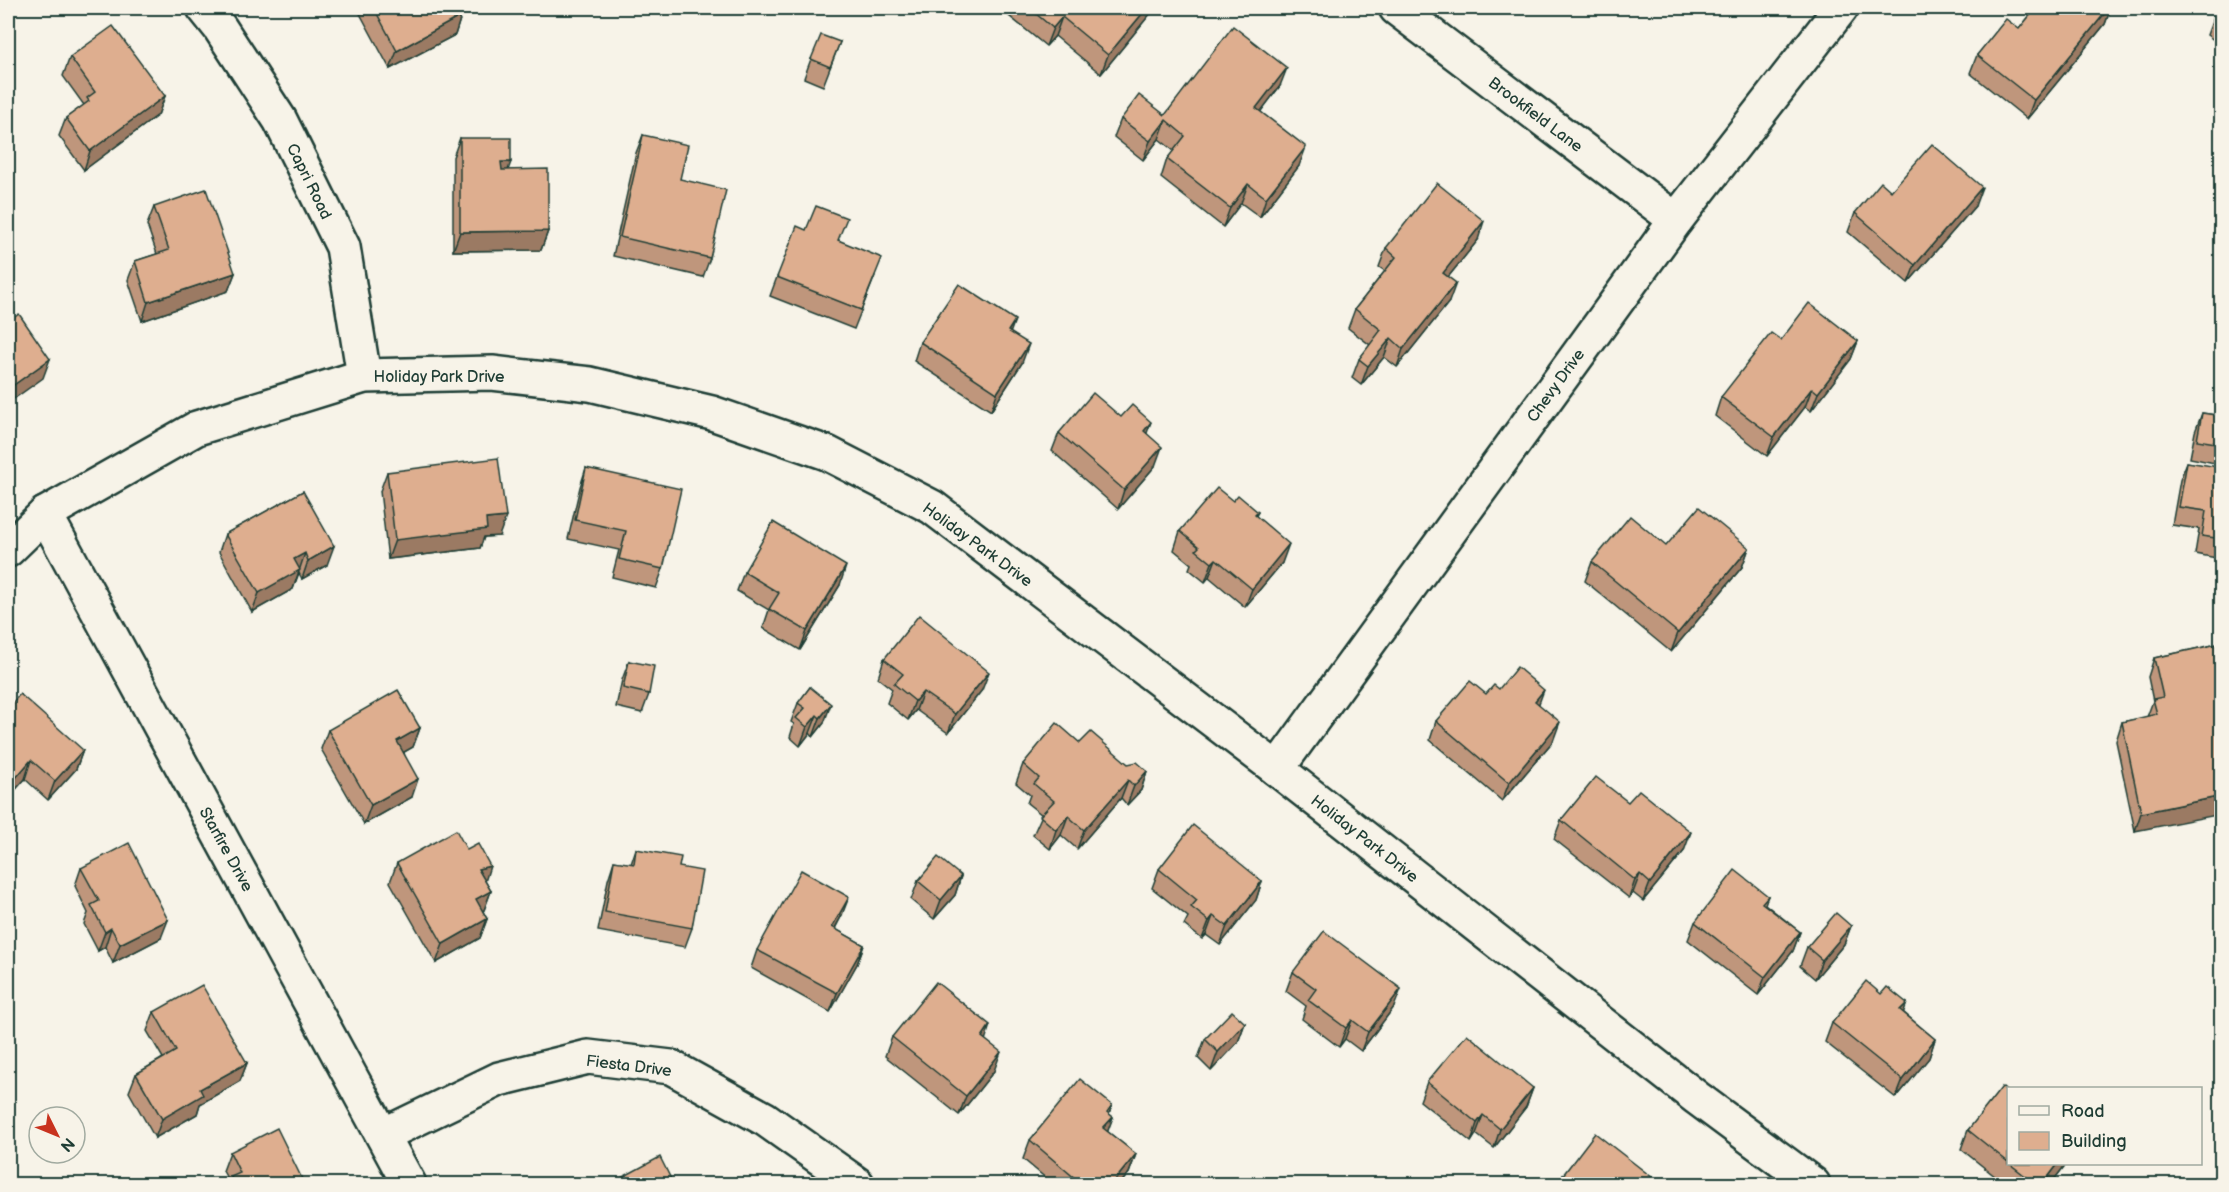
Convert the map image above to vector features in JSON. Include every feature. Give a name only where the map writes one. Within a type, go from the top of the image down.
[{"type":"street","name":"Capri Road","points":[[204,8],[220,28],[280,120],[343,247],[364,376]]},
{"type":"street","name":"Brookfield Lane","points":[[1396,8],[1676,220]]},
{"type":"street","name":"Chevy Drive","points":[[1278,769],[1676,220],[1841,8]]},
{"type":"street","name":"Holiday Park Drive","points":[[8,550],[45,514],[197,428],[364,376],[492,373],[590,384],[712,413],[827,453],[932,507],[1278,769],[1697,1098],[1813,1185]]},
{"type":"street","name":"Starfire Drive","points":[[45,514],[410,1185]]},
{"type":"street","name":"Fiesta Drive","points":[[383,1135],[499,1079],[588,1057],[671,1067],[765,1119],[857,1185]]},
{"type":"building","points":[[374,8],[457,8],[461,16],[397,51]]},
{"type":"building","points":[[1029,8],[1147,8],[1108,55],[1062,17],[1053,28]]},
{"type":"building","points":[[2036,8],[2109,8],[2034,100],[1977,55],[2006,19],[2019,29]]},
{"type":"building","points":[[2222,8],[2222,22],[2214,16]]},
{"type":"building","points":[[113,26],[165,96],[90,151],[66,118],[89,101],[87,98],[95,92],[70,57]]},
{"type":"building","points":[[1233,26],[1287,68],[1256,108],[1306,147],[1266,198],[1248,184],[1230,208],[1167,159],[1185,136],[1166,120],[1150,141],[1121,119],[1139,95],[1165,115]]},
{"type":"building","points":[[821,35],[840,42],[830,67],[811,59]]},
{"type":"building","points":[[643,135],[688,145],[680,179],[726,190],[710,258],[620,237]]},
{"type":"building","points":[[460,138],[511,138],[511,162],[501,162],[502,170],[548,169],[548,231],[460,232]]},
{"type":"building","points":[[1932,144],[1982,187],[1915,265],[1855,213],[1881,182],[1891,191]]},
{"type":"building","points":[[1437,183],[1484,221],[1443,273],[1456,283],[1403,349],[1391,338],[1368,366],[1359,359],[1381,330],[1355,309],[1396,257],[1386,248]]},
{"type":"building","points":[[206,189],[235,273],[148,302],[135,261],[169,250],[154,207]]},
{"type":"building","points":[[816,206],[847,218],[838,240],[882,258],[861,310],[777,277],[797,226],[806,230]]},
{"type":"building","points":[[959,284],[1015,320],[1008,331],[1029,344],[997,393],[920,342]]},
{"type":"building","points":[[1809,303],[1858,341],[1818,393],[1812,388],[1774,437],[1721,397],[1771,333],[1781,340]]},
{"type":"building","points":[[19,314],[50,359],[8,389],[8,322]]},
{"type":"building","points":[[1093,393],[1121,417],[1132,405],[1151,422],[1144,431],[1162,447],[1124,490],[1059,433]]},
{"type":"building","points":[[2202,413],[2222,416],[2222,444],[2197,440]]},
{"type":"building","points":[[2222,448],[2222,539],[2202,536],[2206,511],[2179,507],[2187,462],[2218,467]]},
{"type":"building","points":[[498,458],[506,517],[486,519],[487,529],[395,540],[387,472]]},
{"type":"building","points":[[586,468],[681,489],[663,569],[619,559],[626,531],[575,520]]},
{"type":"building","points":[[1217,488],[1233,501],[1238,495],[1258,512],[1255,515],[1289,544],[1252,589],[1216,559],[1212,563],[1196,550],[1199,547],[1180,531]]},
{"type":"building","points":[[303,491],[334,546],[308,561],[305,553],[294,559],[300,570],[259,593],[225,534]]},
{"type":"building","points":[[1699,507],[1749,548],[1678,633],[1592,562],[1630,516],[1666,546]]},
{"type":"building","points":[[773,522],[846,566],[807,631],[769,609],[779,593],[744,572]]},
{"type":"building","points":[[919,615],[989,672],[955,714],[923,692],[915,701],[894,684],[903,674],[884,659]]},
{"type":"building","points":[[2222,643],[2222,796],[2141,813],[2122,722],[2157,714],[2153,699],[2163,697],[2154,658]]},
{"type":"building","points":[[629,661],[654,666],[649,694],[623,688]]},
{"type":"building","points":[[1517,667],[1544,690],[1535,701],[1560,722],[1509,783],[1436,721],[1470,681],[1486,694],[1494,685],[1499,689]]},
{"type":"building","points":[[810,687],[831,704],[820,718],[817,715],[807,727],[796,718],[805,708],[798,703]]},
{"type":"building","points":[[398,690],[420,728],[397,741],[418,779],[371,805],[328,730]]},
{"type":"building","points":[[20,694],[83,750],[55,781],[31,760],[8,787],[8,708]]},
{"type":"building","points":[[1057,723],[1080,743],[1091,732],[1128,764],[1137,762],[1147,771],[1134,786],[1128,780],[1084,830],[1068,816],[1056,830],[1040,816],[1054,801],[1034,784],[1039,778],[1023,764]]},
{"type":"building","points":[[1596,777],[1628,802],[1639,790],[1691,832],[1650,883],[1640,874],[1635,880],[1561,820]]},
{"type":"building","points":[[1193,825],[1262,881],[1227,926],[1213,916],[1209,921],[1191,907],[1197,900],[1159,869]]},
{"type":"building","points":[[456,830],[467,850],[478,844],[490,866],[478,869],[491,891],[476,899],[487,919],[443,944],[397,863]]},
{"type":"building","points":[[129,843],[168,920],[120,944],[111,928],[105,932],[91,905],[99,901],[81,868]]},
{"type":"building","points":[[636,849],[681,857],[679,867],[702,871],[692,928],[605,912],[614,861],[634,864]]},
{"type":"building","points":[[938,857],[961,876],[941,900],[918,881]]},
{"type":"building","points":[[801,870],[849,897],[832,927],[864,945],[837,993],[757,950]]},
{"type":"building","points":[[1735,870],[1768,896],[1762,903],[1800,932],[1765,977],[1695,922]]},
{"type":"building","points":[[1836,913],[1851,926],[1822,960],[1807,947]]},
{"type":"building","points":[[1324,931],[1401,989],[1368,1032],[1352,1020],[1346,1028],[1308,1000],[1316,989],[1293,972]]},
{"type":"building","points":[[1866,981],[1881,994],[1887,987],[1907,1003],[1900,1010],[1935,1039],[1903,1080],[1832,1023]]},
{"type":"building","points":[[936,982],[990,1025],[982,1037],[1001,1052],[966,1096],[892,1037]]},
{"type":"building","points":[[202,985],[247,1063],[200,1089],[203,1095],[162,1119],[136,1074],[176,1051],[154,1012]]},
{"type":"building","points":[[1232,1011],[1245,1023],[1218,1052],[1205,1039]]},
{"type":"building","points":[[1467,1034],[1533,1088],[1500,1129],[1483,1115],[1477,1123],[1427,1082]]},
{"type":"building","points":[[1080,1079],[1112,1105],[1107,1112],[1113,1117],[1103,1128],[1136,1154],[1111,1185],[1083,1185],[1030,1140]]},
{"type":"building","points":[[2002,1087],[2007,1092],[2007,1161],[1968,1130]]},
{"type":"building","points":[[277,1128],[305,1185],[234,1185],[231,1177],[240,1173],[230,1152]]},
{"type":"building","points":[[1595,1133],[1662,1185],[1575,1185],[1563,1175]]},
{"type":"building","points":[[660,1157],[674,1185],[608,1185]]},
{"type":"building","points":[[2011,1165],[2057,1165],[2042,1185],[2037,1185]]}]
